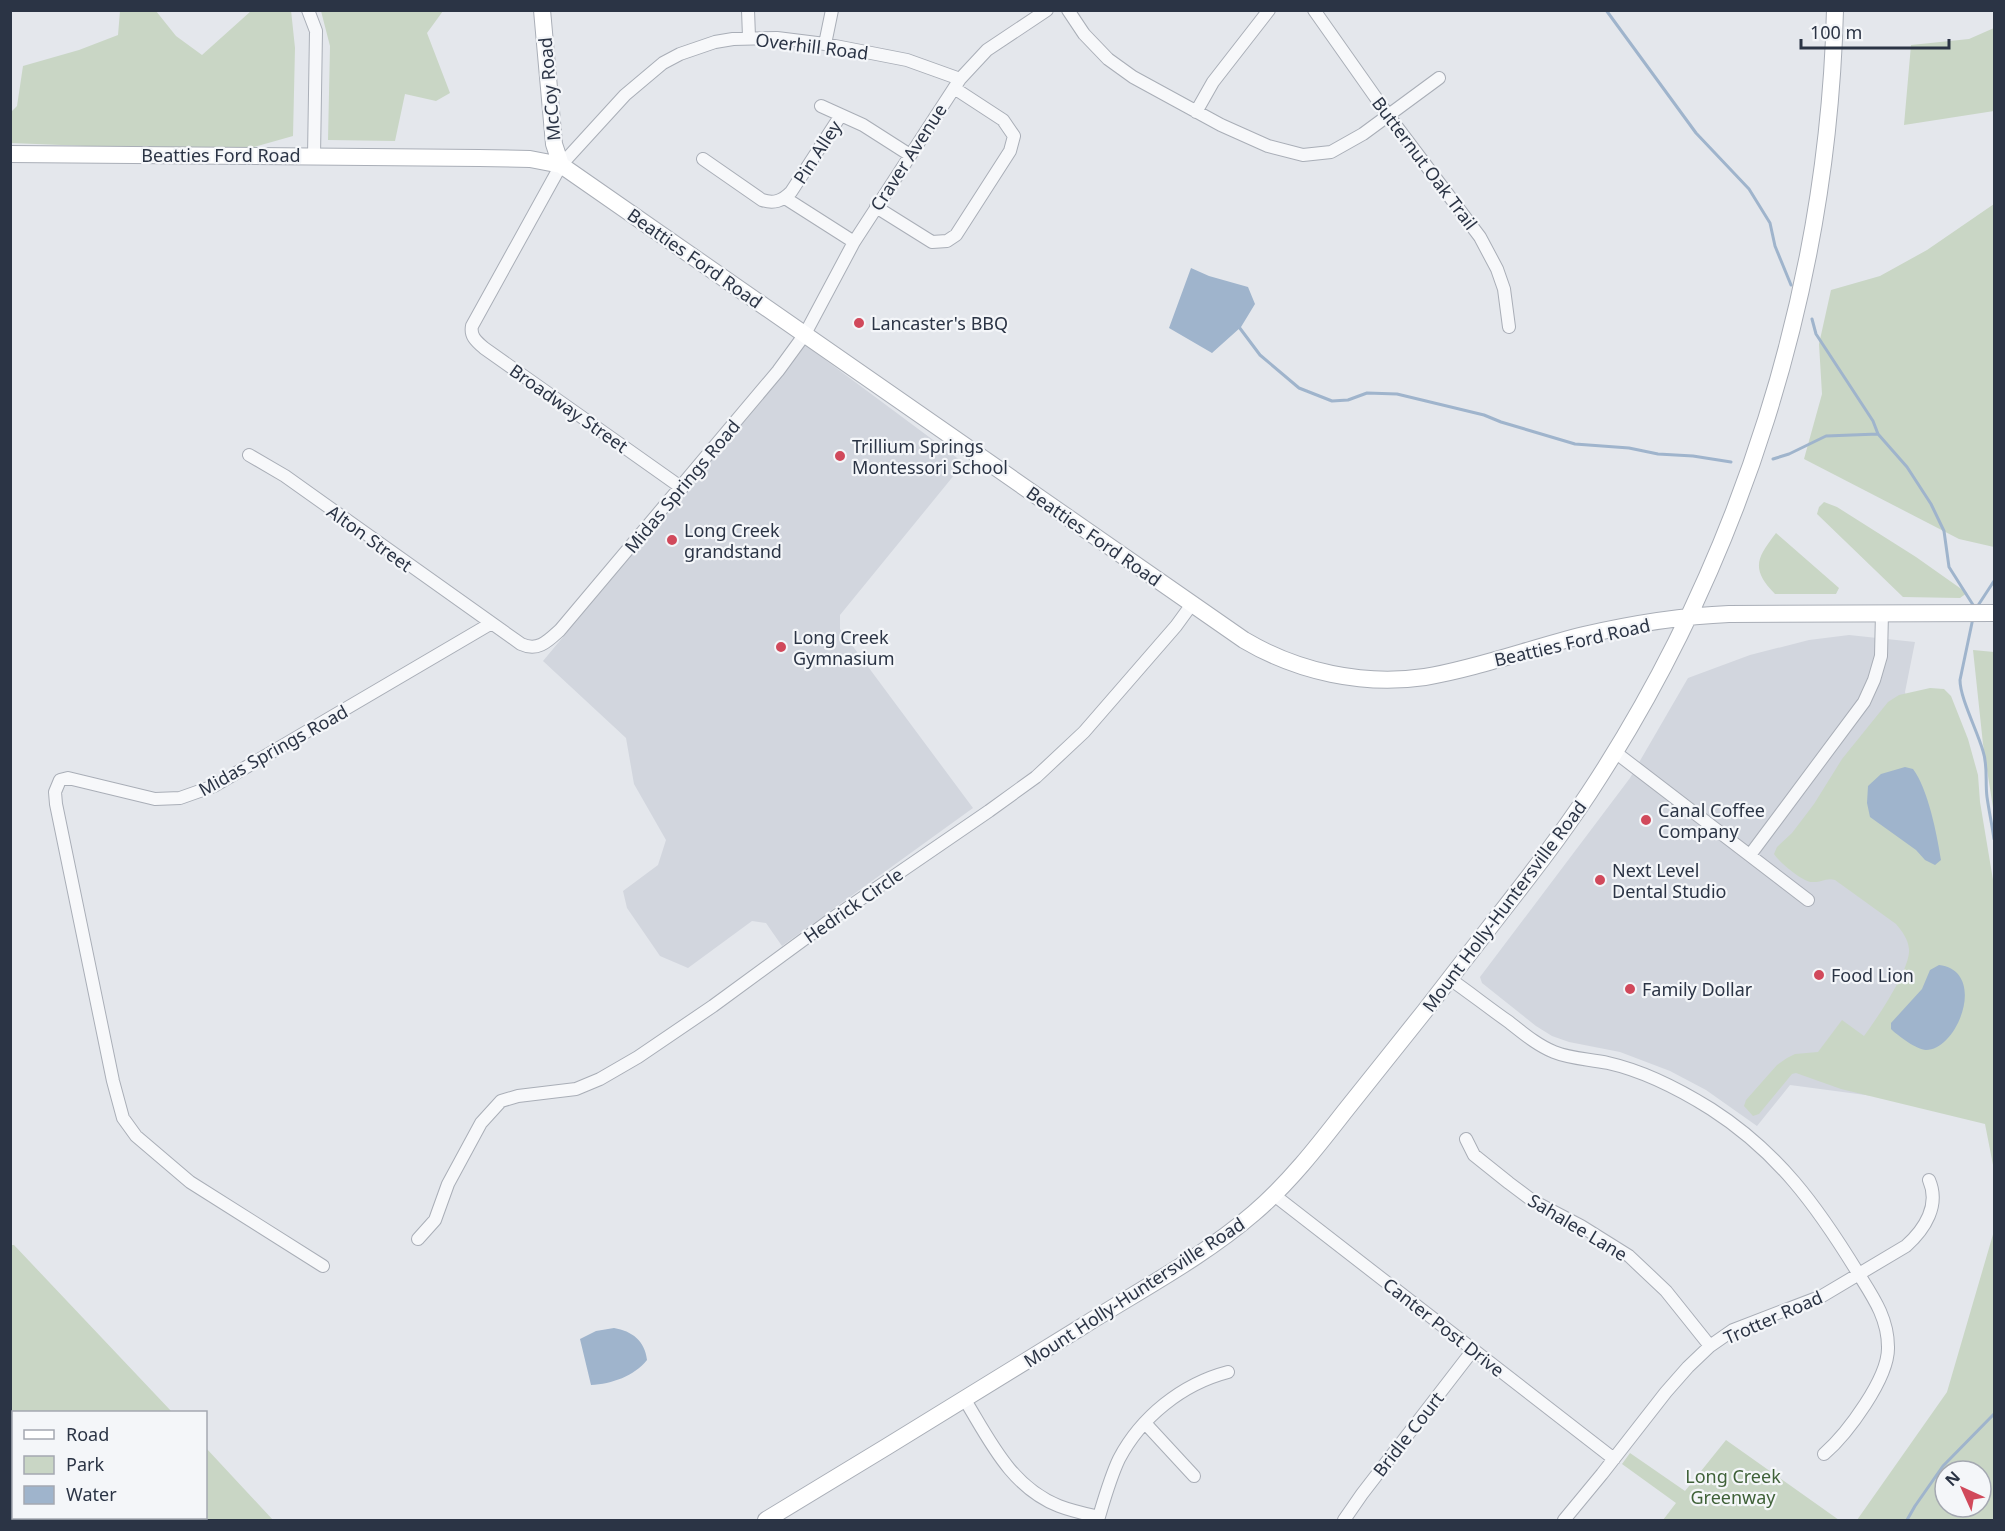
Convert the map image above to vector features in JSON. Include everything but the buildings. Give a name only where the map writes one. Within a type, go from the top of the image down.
[{"type":"main road","name":"McCoy Road","points":[[542,10],[554,144],[561,165]]},
{"type":"main road","name":"Mount Holly-Huntersville Road","points":[[766,1521],[1210,1247],[1252,1216],[1312,1153],[1560,836],[1615,753],[1672,649],[1737,502],[1758,444],[1785,356],[1804,280],[1822,175],[1832,85],[1835,10]]},
{"type":"main road","name":"Beatties Ford Road","points":[[10,154],[530,159],[561,165],[1244,640],[1286,660],[1330,674],[1388,679],[1414,678],[1450,672],[1585,635],[1688,616],[1995,613]]},
{"type":"street","points":[[308,10],[316,31],[314,156]]},
{"type":"street","points":[[747,10],[749,37]]},
{"type":"street","points":[[825,44],[832,10]]},
{"type":"street","name":"Craver Avenue","points":[[805,334],[854,243],[957,83],[987,50],[1047,10]]},
{"type":"street","points":[[1068,10],[1084,34],[1108,59],[1133,77],[1196,112],[1268,146],[1303,155],[1331,152],[1363,134],[1439,78]]},
{"type":"street","points":[[1196,112],[1213,82],[1269,10]]},
{"type":"street","name":"Butternut Oak Trail","points":[[1314,10],[1490,253],[1504,289],[1509,327]]},
{"type":"street","name":"Overhill Road","points":[[475,321],[561,165],[626,95],[663,63],[693,48],[749,37],[777,38],[825,44],[907,60],[957,83],[1003,120],[1014,136],[1010,151],[956,235],[947,241],[932,242],[876,207]]},
{"type":"street","points":[[821,106],[863,125],[910,155]]},
{"type":"street","name":"Pin Alley","points":[[702,159],[762,200],[772,202],[785,198],[841,115]]},
{"type":"street","points":[[785,198],[854,243]]},
{"type":"street","name":"Broadway Street","points":[[475,321],[471,331],[472,336],[484,348],[682,488]]},
{"type":"street","name":"Midas Springs Road","points":[[323,1266],[190,1182],[136,1136],[123,1118],[113,1081],[56,804],[57,785],[60,780],[68,778],[162,800],[198,793],[274,753],[490,624],[525,646],[536,647],[550,640],[682,488],[778,371],[805,334]]},
{"type":"street","name":"Alton Street","points":[[249,455],[294,483],[490,624]]},
{"type":"street","name":"Hedrick Circle","points":[[418,1239],[435,1220],[448,1184],[486,1115],[501,1101],[507,1098],[576,1089],[638,1057],[1026,784],[1059,757],[1084,732],[1176,626],[1192,604]]},
{"type":"street","points":[[1750,855],[1863,702],[1874,680],[1881,656],[1882,613]]},
{"type":"street","points":[[1615,753],[1808,900]]},
{"type":"street","points":[[1450,978],[1545,1048],[1563,1055],[1633,1070],[1686,1095],[1736,1126],[1761,1146],[1802,1189],[1838,1239],[1876,1301],[1885,1321],[1888,1337],[1887,1360],[1880,1380],[1839,1440],[1824,1454]]},
{"type":"street","name":"Sahalee Lane","points":[[1466,1139],[1474,1155],[1533,1201],[1581,1226],[1629,1256],[1666,1291],[1710,1346]]},
{"type":"street","name":"Trotter Road","points":[[1564,1521],[1666,1392],[1710,1346],[1733,1330],[1822,1296],[1906,1246],[1922,1228],[1932,1208],[1933,1195],[1929,1180]]},
{"type":"street","name":"Canter Post Drive","points":[[1274,1195],[1614,1459]]},
{"type":"street","name":"Bridle Court","points":[[1344,1521],[1362,1494],[1473,1350]]},
{"type":"street","points":[[965,1400],[996,1452],[1023,1484],[1060,1506],[1099,1519],[1119,1459],[1145,1423],[1180,1393],[1199,1382],[1228,1372]]},
{"type":"street","points":[[1145,1423],[1194,1476]]},
{"type":"shaded area","points":[[804,344],[964,463],[840,615],[840,629],[973,808],[782,946],[766,923],[752,921],[688,968],[660,956],[627,908],[623,891],[658,865],[666,840],[634,784],[626,738],[543,661],[729,438]]},
{"type":"shaded area","points":[[1849,635],[1915,642],[1905,692],[1913,719],[1986,1111],[1790,1085],[1757,1126],[1706,1090],[1670,1071],[1620,1052],[1569,1042],[1552,1036],[1482,983],[1480,977],[1630,778],[1688,678],[1750,655],[1809,640]]},
{"type":"green space","points":[[291,10],[295,48],[293,136],[236,152],[11,143],[11,112],[17,106],[23,66],[79,50],[118,35],[120,11],[156,11],[176,36],[202,55],[251,11]]},
{"type":"green space","points":[[321,11],[443,11],[427,33],[450,93],[436,101],[405,94],[395,141],[328,140],[330,46]]},
{"type":"green space","points":[[1994,28],[1994,111],[1904,125],[1911,45],[1969,39]]},
{"type":"green space","points":[[1994,204],[1994,547],[1959,539],[1804,459],[1822,394],[1819,344],[1831,290],[1880,276],[1927,250]]},
{"type":"green space","points":[[1824,502],[1837,507],[1916,557],[1967,593],[1960,598],[1903,597],[1817,514]]},
{"type":"green space","points":[[1776,533],[1839,588],[1836,594],[1775,594],[1762,578],[1759,564],[1764,550]]},
{"type":"green space","points":[[1973,650],[1994,652],[1994,814],[1983,744]]},
{"type":"green space","points":[[1930,688],[1944,689],[1951,696],[1968,739],[1978,775],[1980,802],[1994,886],[1994,1170],[1985,1124],[1841,1089],[1796,1073],[1792,1074],[1759,1114],[1753,1116],[1744,1106],[1746,1100],[1777,1065],[1795,1054],[1818,1052],[1842,1020],[1864,1036],[1899,981],[1909,949],[1904,935],[1896,924],[1835,880],[1815,882],[1803,879],[1774,854],[1777,847],[1792,833],[1814,804],[1842,759],[1888,702],[1899,695]]},
{"type":"green space","points":[[1994,1231],[1994,1520],[1857,1520],[1947,1392]]},
{"type":"green space","points":[[11,1245],[14,1245],[171,1411],[12,1411],[12,1519],[207,1519],[207,1449],[273,1520],[11,1520]]},
{"type":"green space","name":"Long Creek Greenway","points":[[1726,1440],[1839,1520],[1663,1520],[1676,1503],[1622,1464],[1630,1453],[1685,1491]]},
{"type":"water","points":[[1191,268],[1209,276],[1248,287],[1255,304],[1241,327],[1212,353],[1169,328]]},
{"type":"water","points":[[1905,767],[1913,769],[1927,800],[1941,860],[1935,865],[1925,860],[1916,850],[1870,817],[1867,803],[1868,786],[1881,774]]},
{"type":"water","points":[[1939,965],[1954,970],[1962,981],[1965,995],[1963,1010],[1948,1038],[1938,1047],[1926,1050],[1907,1042],[1894,1032],[1891,1029],[1891,1023],[1922,989],[1930,970]]},
{"type":"water","points":[[614,1328],[632,1334],[644,1347],[647,1360],[636,1371],[622,1378],[591,1385],[580,1339],[596,1331]]},
{"type":"waterway","points":[[1606,10],[1696,133],[1749,189],[1770,223],[1775,246],[1791,285]]},
{"type":"waterway","points":[[1812,319],[1816,334],[1873,421],[1878,434],[1907,467],[1931,504],[1944,531],[1949,567],[1975,608]]},
{"type":"waterway","points":[[1239,327],[1260,355],[1299,388],[1332,401],[1348,400],[1367,393],[1397,394],[1484,415],[1575,444],[1629,448],[1658,454],[1693,456],[1731,462]]},
{"type":"waterway","points":[[1773,459],[1826,436],[1878,434]]},
{"type":"waterway","points":[[1977,607],[1994,581]]},
{"type":"waterway","points":[[1973,618],[1960,680],[1963,696],[1985,757],[1987,797],[1994,839]]},
{"type":"waterway","points":[[1907,1520],[1943,1466],[1994,1414]]},
{"type":"place","name":"Lancaster's BBQ","points":[[859,323]]},
{"type":"place","name":"Trillium Springs Montessori School","points":[[840,456]]},
{"type":"place","name":"Long Creek grandstand","points":[[672,540]]},
{"type":"place","name":"Long Creek Gymnasium","points":[[781,647]]},
{"type":"place","name":"Canal Coffee Company","points":[[1646,820]]},
{"type":"place","name":"Next Level Dental Studio","points":[[1600,880]]},
{"type":"place","name":"Food Lion","points":[[1819,975]]},
{"type":"place","name":"Family Dollar","points":[[1630,989]]}]
